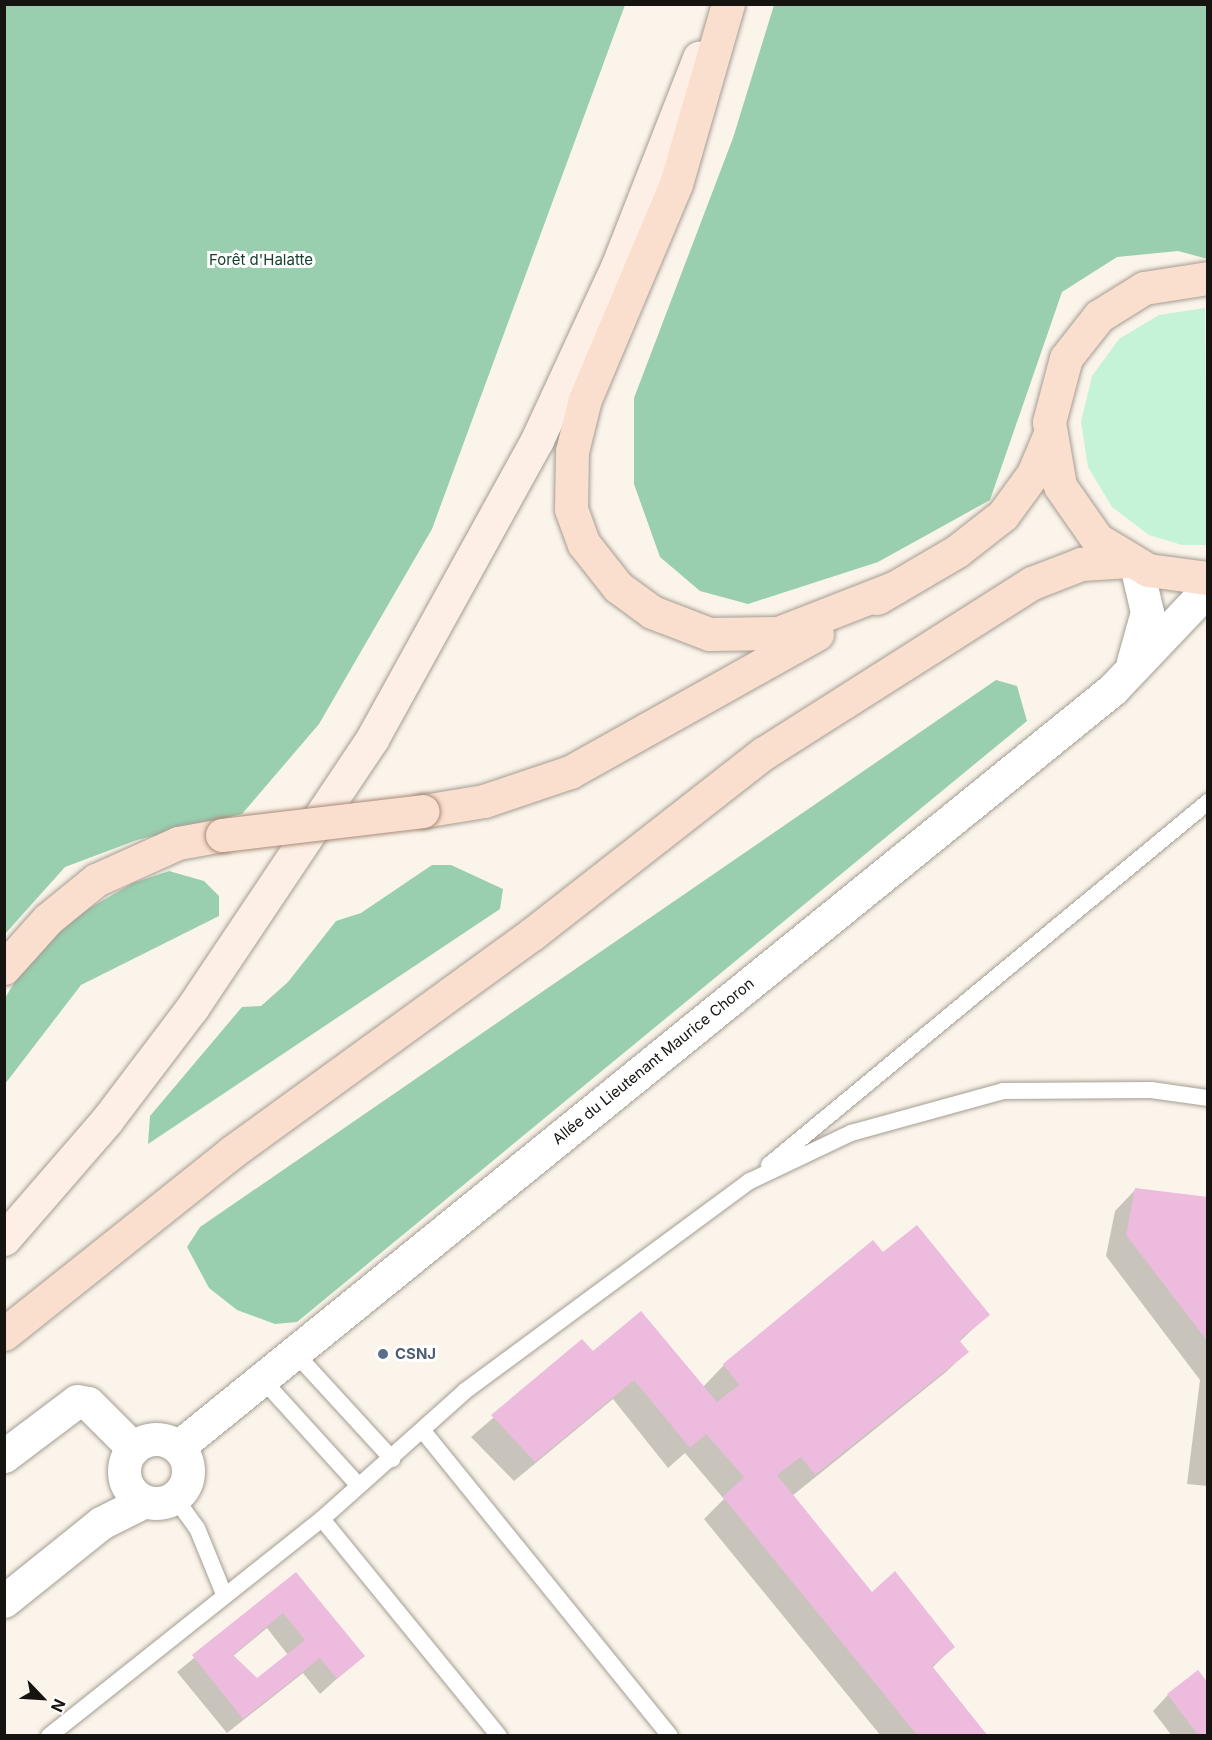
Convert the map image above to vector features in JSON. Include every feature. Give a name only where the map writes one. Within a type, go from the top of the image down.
[{"type":"main road","points":[[4,1254],[187,1016],[309,840],[439,622],[537,440],[600,306],[718,4]]},
{"type":"main road","points":[[728,4],[676,184],[585,399],[572,451],[571,509],[584,544],[618,587],[652,612],[709,634],[778,633],[896,587]]},
{"type":"main road","points":[[4,968],[48,919],[96,880],[167,847],[222,835],[423,811],[523,790],[595,760],[975,539],[1004,515],[1034,474],[1049,436],[1056,382],[1089,325],[1144,288],[1208,278]]},
{"type":"main road","points":[[1049,436],[1056,474],[1072,509],[1097,539],[1133,563],[1173,576],[1208,578]]},
{"type":"main road","points":[[4,1334],[232,1152],[532,934],[764,753],[1032,583],[1081,564],[1133,563]]},
{"type":"main road","points":[[4,1239],[65,1172]]},
{"type":"street","points":[[1127,674],[1146,623],[1133,563]]},
{"type":"street","name":"Allée du Lieutenant Maurice Choron","points":[[178,1447],[1127,674],[1208,589]]},
{"type":"street","points":[[4,1456],[77,1401],[88,1403],[133,1448]]},
{"type":"street","points":[[4,1601],[80,1539],[159,1499],[188,1468],[178,1447],[160,1438],[133,1448]]},
{"type":"street","points":[[133,1448],[124,1478],[159,1499]]},
{"type":"lane","points":[[49,1736],[224,1594],[322,1519],[392,1459],[465,1391],[750,1181],[1208,802]]},
{"type":"lane","points":[[750,1181],[850,1133],[1003,1091],[1151,1090],[1208,1098]]},
{"type":"lane","points":[[295,1353],[392,1459]]},
{"type":"lane","points":[[262,1380],[359,1486]]},
{"type":"lane","points":[[423,1431],[670,1736]]},
{"type":"lane","points":[[159,1499],[197,1528],[224,1594]]},
{"type":"lane","points":[[322,1519],[499,1736]]},
{"type":"green space","name":"Forêt d'Halatte","points":[[5,5],[625,5],[432,529],[319,724],[242,814],[137,840],[65,867],[5,934]]},
{"type":"green space","points":[[774,5],[1207,5],[1208,259],[1178,251],[1117,257],[1062,292],[990,500],[878,562],[748,604],[700,591],[660,557],[634,484],[634,398],[733,138]]},
{"type":"green space","points":[[1205,308],[1207,545],[1182,545],[1149,535],[1112,507],[1088,467],[1081,422],[1092,376],[1119,339],[1159,315]]},
{"type":"green space","points":[[996,680],[1017,686],[1027,721],[297,1322],[275,1324],[237,1310],[209,1288],[187,1247],[200,1227]]},
{"type":"green space","points":[[432,865],[451,865],[503,889],[500,909],[148,1144],[150,1116],[242,1007],[261,1006],[288,982],[336,921],[361,913]]},
{"type":"green space","points":[[169,871],[204,881],[219,896],[219,916],[81,985],[5,1084],[5,998],[24,967],[55,928],[133,883]]},
{"type":"building","points":[[1135,1188],[1208,1197],[1208,1342],[1126,1235]]},
{"type":"building","points":[[917,1225],[990,1315],[959,1340],[969,1352],[815,1475],[801,1457],[777,1475],[872,1592],[895,1571],[955,1647],[932,1666],[988,1736],[918,1736],[723,1497],[744,1477],[706,1434],[690,1448],[634,1380],[535,1462],[491,1415],[582,1339],[593,1351],[641,1311],[717,1402],[739,1385],[723,1364],[873,1240],[883,1252]]},
{"type":"building","points":[[296,1572],[365,1656],[337,1679],[320,1658],[243,1719],[192,1655]],"holes":[[[283,1613],[305,1640],[257,1678],[233,1655]]]},
{"type":"building","points":[[1198,1670],[1208,1683],[1208,1736],[1199,1736],[1167,1694]]},
{"type":"place","name":"CSNJ","points":[[383,1354]]}]
